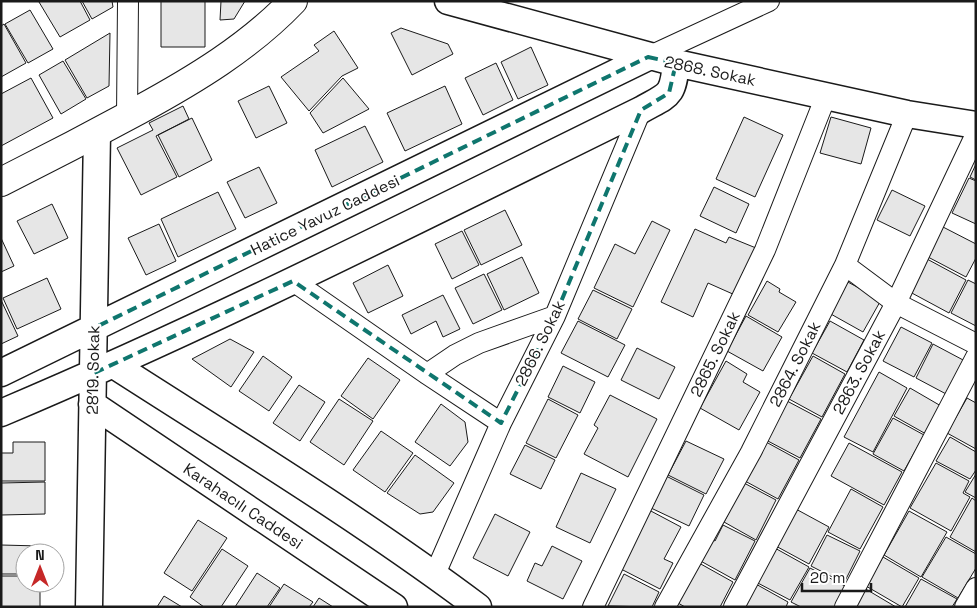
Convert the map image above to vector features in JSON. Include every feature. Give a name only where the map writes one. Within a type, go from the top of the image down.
[{"type":"main road","points":[[1,182],[97,133],[214,67],[265,28],[293,1]]},
{"type":"street","points":[[127,116],[128,1]]},
{"type":"street","name":"2868. Sokak","points":[[448,1],[648,57],[907,114],[976,125]]},
{"type":"street","points":[[648,57],[769,1]]},
{"type":"street","name":"Hatice Yavuz Caddesi","points":[[1,374],[648,57]]},
{"type":"street","points":[[1,413],[104,370],[293,282],[641,110],[669,93],[674,84],[676,63]]},
{"type":"street","name":"2865. Sokak","points":[[593,607],[765,250],[826,96]]},
{"type":"street","name":"2866. Sokak","points":[[435,574],[501,424],[555,316],[641,110]]},
{"type":"street","name":"2864. Sokak","points":[[665,607],[750,452],[845,265],[907,114]]},
{"type":"street","name":"2819. Sokak","points":[[89,607],[92,404],[104,370],[94,328],[97,133]]},
{"type":"street","name":"2863. Sokak","points":[[734,607],[896,303],[976,134]]},
{"type":"street","points":[[845,265],[896,303],[976,344]]},
{"type":"street","points":[[293,282],[501,424]]},
{"type":"street","points":[[427,374],[455,354],[479,343],[555,316]]},
{"type":"street","points":[[845,607],[976,358]]},
{"type":"street","points":[[104,370],[328,503],[435,574],[478,607]]},
{"type":"street","name":"Karahacılı Caddesi","points":[[92,404],[394,607]]},
{"type":"street","points":[[965,607],[976,588]]},
{"type":"highlighted area","points":[[648,57],[676,63],[669,93],[641,110],[555,316],[501,423],[293,281],[92,374],[94,328]]},
{"type":"building","points":[[80,1],[90,20],[60,37],[39,2]]},
{"type":"building","points":[[82,1],[112,1],[113,7],[92,19]]},
{"type":"building","points":[[161,1],[205,1],[205,47],[161,47]]},
{"type":"building","points":[[221,1],[245,1],[234,19],[220,20]]},
{"type":"building","points":[[30,10],[53,49],[28,63],[5,24]]},
{"type":"building","points":[[4,24],[26,63],[1,77],[1,26]]},
{"type":"building","points":[[401,28],[448,44],[453,54],[412,75],[391,33]]},
{"type":"building","points":[[334,31],[358,68],[342,76],[309,111],[281,77],[319,51],[314,45]]},
{"type":"building","points":[[110,33],[109,86],[87,98],[65,60]]},
{"type":"building","points":[[531,47],[548,85],[518,99],[501,62]]},
{"type":"building","points":[[63,61],[86,99],[61,114],[39,75]]},
{"type":"building","points":[[496,63],[513,100],[483,115],[465,78]]},
{"type":"building","points":[[31,78],[53,118],[1,146],[1,94]]},
{"type":"building","points":[[343,78],[369,109],[323,133],[310,113]]},
{"type":"building","points":[[269,86],[287,123],[256,138],[238,101]]},
{"type":"building","points":[[445,86],[462,124],[405,151],[387,113]]},
{"type":"building","points":[[183,106],[189,119],[156,136],[177,177],[141,195],[117,148],[153,130],[149,123]]},
{"type":"building","points":[[744,117],[783,135],[755,197],[716,179]]},
{"type":"building","points":[[831,117],[871,128],[861,164],[820,153]]},
{"type":"building","points":[[192,118],[212,160],[179,177],[158,135]]},
{"type":"building","points":[[365,126],[383,162],[332,187],[315,150]]},
{"type":"building","points":[[976,164],[976,180],[970,177]]},
{"type":"building","points":[[259,167],[277,203],[245,218],[227,182]]},
{"type":"building","points":[[969,178],[976,181],[976,224],[952,213]]},
{"type":"building","points":[[714,187],[749,204],[736,233],[700,216]]},
{"type":"building","points":[[892,190],[925,206],[910,236],[877,220]]},
{"type":"building","points":[[218,192],[236,229],[178,257],[161,219]]},
{"type":"building","points":[[52,204],[68,238],[34,254],[17,221]]},
{"type":"building","points":[[505,210],[522,245],[481,265],[464,230]]},
{"type":"building","points":[[652,221],[670,230],[633,307],[594,288],[615,244],[635,254]]},
{"type":"building","points":[[159,224],[176,261],[146,275],[128,238]]},
{"type":"building","points":[[943,227],[976,244],[976,258],[966,277],[928,257]]},
{"type":"building","points":[[695,229],[726,243],[729,237],[756,248],[735,295],[708,283],[693,317],[661,302]]},
{"type":"building","points":[[462,231],[479,265],[452,279],[435,244]]},
{"type":"building","points":[[1,238],[14,266],[1,272]]},
{"type":"building","points":[[522,257],[539,293],[504,310],[487,274]]},
{"type":"building","points":[[927,259],[966,280],[949,313],[910,292]]},
{"type":"building","points":[[388,265],[403,296],[368,313],[353,283]]},
{"type":"building","points":[[484,274],[502,310],[473,324],[455,288]]},
{"type":"building","points":[[47,278],[61,309],[17,329],[3,298]]},
{"type":"building","points":[[968,280],[976,284],[976,326],[951,313]]},
{"type":"building","points":[[767,281],[780,289],[779,292],[796,302],[778,332],[748,315]]},
{"type":"building","points":[[846,281],[881,300],[863,332],[829,313]]},
{"type":"building","points":[[593,290],[632,309],[617,339],[578,319]]},
{"type":"building","points":[[443,295],[460,329],[443,337],[436,321],[411,334],[402,315]]},
{"type":"building","points":[[1,300],[18,336],[1,344]]},
{"type":"building","points":[[746,316],[782,337],[763,371],[727,351]]},
{"type":"building","points":[[578,321],[625,345],[608,377],[561,353]]},
{"type":"building","points":[[830,321],[864,340],[847,372],[812,353]]},
{"type":"building","points":[[901,327],[932,343],[914,377],[883,361]]},
{"type":"building","points":[[230,339],[254,352],[231,387],[192,359]]},
{"type":"building","points":[[933,344],[965,361],[948,395],[916,378]]},
{"type":"building","points":[[637,348],[675,367],[659,399],[621,380]]},
{"type":"building","points":[[263,356],[292,377],[269,411],[239,391]]},
{"type":"building","points":[[813,356],[845,374],[822,417],[789,399]]},
{"type":"building","points":[[368,358],[400,380],[373,419],[341,396]]},
{"type":"building","points":[[726,361],[747,374],[743,382],[760,392],[739,430],[700,408]]},
{"type":"building","points":[[563,366],[595,382],[580,413],[548,397]]},
{"type":"building","points":[[879,372],[907,388],[873,452],[844,437]]},
{"type":"building","points":[[299,385],[325,402],[300,441],[273,423]]},
{"type":"building","points":[[910,388],[941,406],[926,434],[894,416]]},
{"type":"building","points":[[610,395],[657,419],[628,477],[584,454],[598,428],[594,425]]},
{"type":"building","points":[[967,398],[976,403],[976,449],[947,433]]},
{"type":"building","points":[[339,399],[373,421],[344,465],[310,442]]},
{"type":"building","points":[[548,399],[578,415],[556,458],[526,443]]},
{"type":"building","points":[[787,401],[821,419],[800,458],[766,440]]},
{"type":"building","points":[[441,404],[465,422],[468,442],[450,466],[415,442]]},
{"type":"building","points":[[893,418],[924,435],[904,471],[873,454]]},
{"type":"building","points":[[381,431],[413,453],[385,492],[353,470]]},
{"type":"building","points":[[950,437],[976,452],[976,470],[970,479],[936,461]]},
{"type":"building","points":[[686,441],[724,459],[706,494],[668,475]]},
{"type":"building","points":[[13,442],[45,442],[45,481],[1,481],[1,453],[13,453]]},
{"type":"building","points":[[766,442],[799,460],[778,499],[745,481]]},
{"type":"building","points":[[849,443],[902,472],[884,505],[831,476]]},
{"type":"building","points":[[525,445],[555,460],[541,489],[510,474]]},
{"type":"building","points":[[415,455],[454,483],[433,512],[420,514],[387,493]]},
{"type":"building","points":[[936,463],[969,481],[963,493],[970,497],[951,531],[910,508]]},
{"type":"building","points":[[581,473],[616,489],[590,543],[556,527]]},
{"type":"building","points":[[976,474],[976,498],[965,492]]},
{"type":"building","points":[[666,476],[704,495],[689,526],[651,508]]},
{"type":"building","points":[[45,482],[45,514],[1,515],[1,483]]},
{"type":"building","points":[[744,483],[776,500],[756,540],[724,522]]},
{"type":"building","points":[[851,489],[883,507],[860,549],[828,532]]},
{"type":"building","points":[[972,498],[976,501],[976,552],[950,537]]},
{"type":"building","points":[[794,508],[829,527],[809,564],[774,545]]},
{"type":"building","points":[[649,510],[681,527],[664,559],[673,563],[660,589],[619,568]]},
{"type":"building","points":[[909,511],[947,532],[921,577],[884,555]]},
{"type":"building","points":[[495,514],[530,532],[508,576],[473,558]]},
{"type":"building","points":[[198,520],[227,538],[192,591],[164,573]]},
{"type":"building","points":[[723,525],[755,541],[735,580],[697,559],[708,537],[715,541]]},
{"type":"building","points":[[827,535],[860,551],[844,583],[811,566]]},
{"type":"building","points":[[946,537],[976,554],[976,568],[958,598],[922,577]]},
{"type":"building","points":[[1,545],[15,545],[15,574],[1,574]]},
{"type":"building","points":[[552,546],[582,561],[563,599],[527,581],[535,563],[542,566]]},
{"type":"building","points":[[773,547],[809,567],[790,600],[754,581]]},
{"type":"building","points":[[222,549],[248,566],[221,607],[204,607],[190,597]]},
{"type":"building","points":[[883,557],[919,578],[902,607],[866,586]]},
{"type":"building","points":[[699,563],[733,582],[720,607],[685,607],[678,603]]},
{"type":"building","points":[[810,568],[845,586],[835,607],[801,607],[791,602]]},
{"type":"building","points":[[257,573],[280,588],[267,607],[235,607]]},
{"type":"building","points":[[624,574],[659,592],[652,607],[608,606]]},
{"type":"building","points":[[1,576],[15,576],[15,593],[40,593],[40,607],[1,607]]},
{"type":"building","points":[[921,579],[957,599],[952,607],[905,607]]},
{"type":"building","points":[[754,583],[788,602],[786,607],[740,607]]},
{"type":"building","points":[[284,584],[313,602],[309,607],[269,607]]},
{"type":"building","points":[[864,588],[896,607],[854,607]]},
{"type":"building","points":[[164,596],[182,607],[157,607]]},
{"type":"building","points":[[319,598],[333,607],[313,607]]}]
